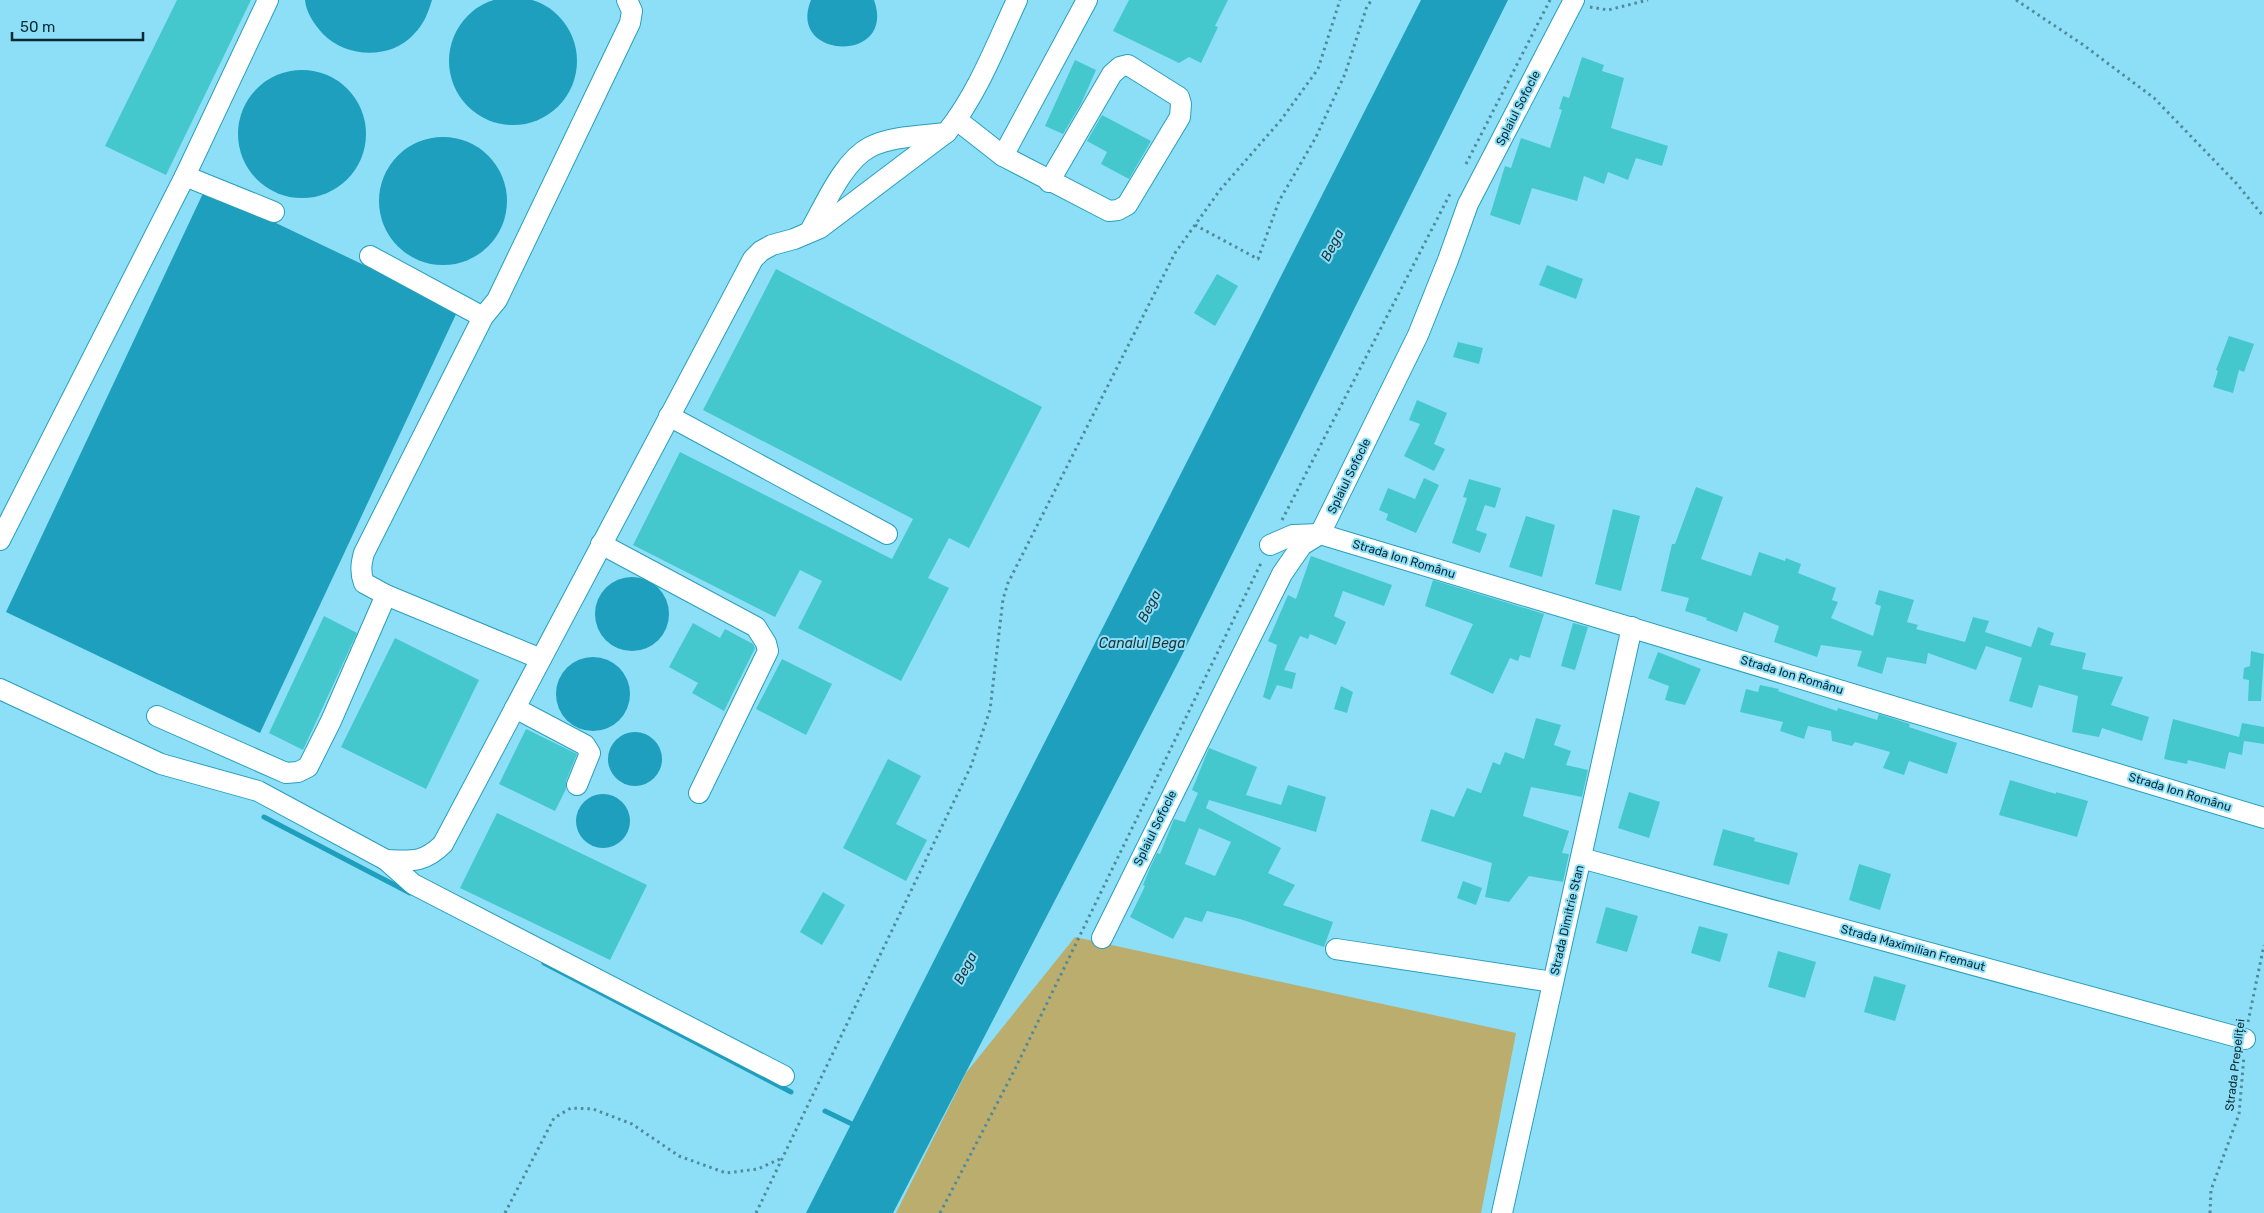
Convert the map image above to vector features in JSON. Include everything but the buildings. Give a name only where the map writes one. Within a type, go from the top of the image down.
[{"type":"street","points":[[0,540],[185,176],[268,0]]},
{"type":"street","points":[[540,659],[386,595],[364,583],[360,574],[364,553],[483,317],[497,300],[630,23],[632,11],[627,0]]},
{"type":"street","points":[[386,860],[415,861],[432,855],[443,844],[601,544],[754,260],[761,251],[772,245],[820,228],[952,126],[981,77],[1016,0]]},
{"type":"street","points":[[1003,156],[1087,0]]},
{"type":"street","name":"Splaiul Sofocle","points":[[1102,938],[1282,574],[1302,545],[1320,534],[1418,335],[1468,204],[1573,2]]},
{"type":"street","points":[[809,232],[847,168],[870,147],[952,126],[1049,182],[1108,211],[1118,210],[1127,204],[1180,117],[1181,104],[1179,97],[1128,65],[1120,67],[1112,74],[1049,182]]},
{"type":"street","points":[[185,176],[274,212]]},
{"type":"street","points":[[370,256],[483,317]]},
{"type":"street","points":[[670,416],[887,534]]},
{"type":"street","name":"Strada Ion Românu","points":[[1270,544],[1293,535],[1320,534],[2264,818]]},
{"type":"street","points":[[601,544],[756,627],[766,643],[768,651],[699,793]]},
{"type":"street","points":[[157,716],[286,773],[298,772],[308,767],[331,720],[386,595]]},
{"type":"street","name":"Strada Dimitrie Stan","points":[[1502,1213],[1632,627]]},
{"type":"street","points":[[0,689],[161,764],[258,791],[386,860],[413,884],[784,1076]]},
{"type":"street","points":[[515,708],[585,745],[589,749],[590,754],[576,785]]},
{"type":"street","name":"Strada Maximilian Fremaut","points":[[1581,858],[2245,1039]]},
{"type":"street","points":[[1336,949],[1553,982]]},
{"type":"path","points":[[756,1213],[971,766],[990,710],[1003,599],[1008,583],[1175,253],[1220,190],[1282,120],[1318,69],[1340,0]]},
{"type":"path","points":[[1195,225],[1258,259],[1279,202],[1316,137],[1345,74],[1367,6],[1372,0]]},
{"type":"path","points":[[1464,167],[1550,0]]},
{"type":"path","points":[[1573,2],[1608,10],[1648,0]]},
{"type":"path","points":[[2016,0],[2082,44],[2154,98],[2236,183],[2264,217]]},
{"type":"path","points":[[940,1213],[1014,1071],[1270,544],[1451,193]]},
{"type":"path","name":"Strada Prepeliței","points":[[2210,1213],[2211,1190],[2239,1114],[2245,1039],[2264,945]]},
{"type":"path","points":[[505,1213],[554,1118],[571,1108],[593,1109],[632,1124],[679,1156],[726,1173],[758,1169],[782,1158]]},
{"type":"shaded area","points":[[1075,937],[1516,1033],[1481,1213],[896,1213],[966,1073]]},
{"type":"water","points":[[513,-3],[537,2],[549,8],[558,16],[566,25],[572,37],[577,61],[572,85],[566,97],[558,106],[549,114],[537,120],[513,125],[489,120],[477,114],[468,106],[460,97],[454,85],[449,61],[454,37],[460,25],[468,16],[477,8],[489,2]]},
{"type":"water","points":[[305,0],[432,0],[427,14],[414,34],[393,48],[381,52],[368,53],[344,48],[323,34],[309,14]]},
{"type":"water","points":[[811,0],[874,0],[877,21],[870,35],[858,44],[842,46],[826,43],[814,34],[807,20]]},
{"type":"water","name":"Canalul Bega","points":[[1421,0],[1508,0],[1179,661],[893,1213],[806,1213]]},
{"type":"water","points":[[302,70],[315,71],[327,75],[347,89],[361,109],[365,121],[365,147],[361,159],[347,179],[327,193],[315,197],[302,198],[289,197],[277,193],[257,179],[243,159],[239,147],[238,134],[239,121],[243,109],[257,89],[277,75],[289,71]]},
{"type":"water","points":[[443,137],[456,138],[468,142],[488,156],[502,176],[506,188],[506,214],[502,226],[488,246],[468,260],[456,264],[443,265],[430,264],[418,260],[398,246],[384,226],[380,214],[379,201],[380,188],[384,176],[398,156],[418,142],[430,138]]},
{"type":"water","points":[[205,189],[458,310],[260,733],[6,612]]},
{"type":"water","points":[[632,577],[653,583],[663,593],[669,614],[663,635],[653,645],[632,651],[611,645],[601,635],[595,614],[601,593],[611,583]]},
{"type":"water","points":[[593,657],[614,663],[624,673],[630,694],[624,715],[614,725],[593,731],[572,725],[562,715],[556,694],[562,673],[572,663]]},
{"type":"water","points":[[630,732],[640,732],[650,736],[658,744],[662,759],[658,774],[650,782],[640,786],[630,786],[620,782],[612,774],[608,764],[608,754],[612,744],[620,736]]},
{"type":"water","points":[[598,794],[608,794],[618,798],[626,806],[630,821],[626,836],[618,844],[608,848],[598,848],[588,844],[580,836],[576,826],[576,816],[580,806],[588,798]]},
{"type":"waterway","points":[[264,817],[410,893]]},
{"type":"waterway","points":[[544,963],[791,1092]]},
{"type":"waterway","points":[[825,1111],[856,1126]]},
{"type":"water label","name":"Bega","points":[[1332,245]]},
{"type":"water label","name":"Bega","points":[[1149,606]]},
{"type":"water label","name":"Bega","points":[[965,968]]}]
